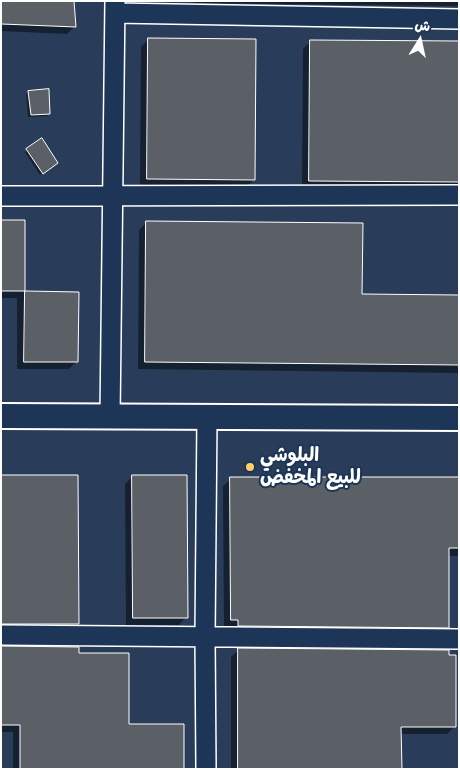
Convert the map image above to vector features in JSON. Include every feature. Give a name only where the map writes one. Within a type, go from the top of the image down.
[{"type":"street","points":[[110,416],[115,7],[459,19]]},
{"type":"street","points":[[1,196],[459,195]]},
{"type":"street","points":[[1,416],[459,418]]},
{"type":"street","points":[[206,769],[207,416]]},
{"type":"street","points":[[1,635],[459,639]]},
{"type":"building","points":[[1,1],[74,1],[76,27],[1,24]]},
{"type":"building","points":[[148,38],[256,39],[255,180],[147,179]]},
{"type":"building","points":[[310,40],[459,41],[459,182],[309,181]]},
{"type":"building","points":[[49,89],[50,114],[31,115],[28,91]]},
{"type":"building","points":[[42,138],[58,163],[43,174],[26,149]]},
{"type":"building","points":[[1,220],[25,220],[25,291],[1,291]]},
{"type":"building","points":[[146,221],[363,223],[362,294],[459,295],[459,365],[145,362]]},
{"type":"building","points":[[25,291],[79,292],[78,362],[24,362]]},
{"type":"building","points":[[1,475],[78,475],[79,624],[1,624]]},
{"type":"building","points":[[132,475],[187,475],[188,618],[133,618]]},
{"type":"building","points":[[230,477],[459,477],[459,548],[449,548],[449,628],[238,626],[238,620],[231,620]]},
{"type":"building","points":[[1,646],[79,647],[79,653],[129,653],[129,724],[184,724],[184,769],[20,769],[20,725],[1,725]]},
{"type":"building","points":[[238,648],[449,650],[449,655],[456,655],[456,727],[401,727],[402,769],[238,769]]},
{"type":"place","name":"البلوشي للبيع المخفض","points":[[250,467]]}]
